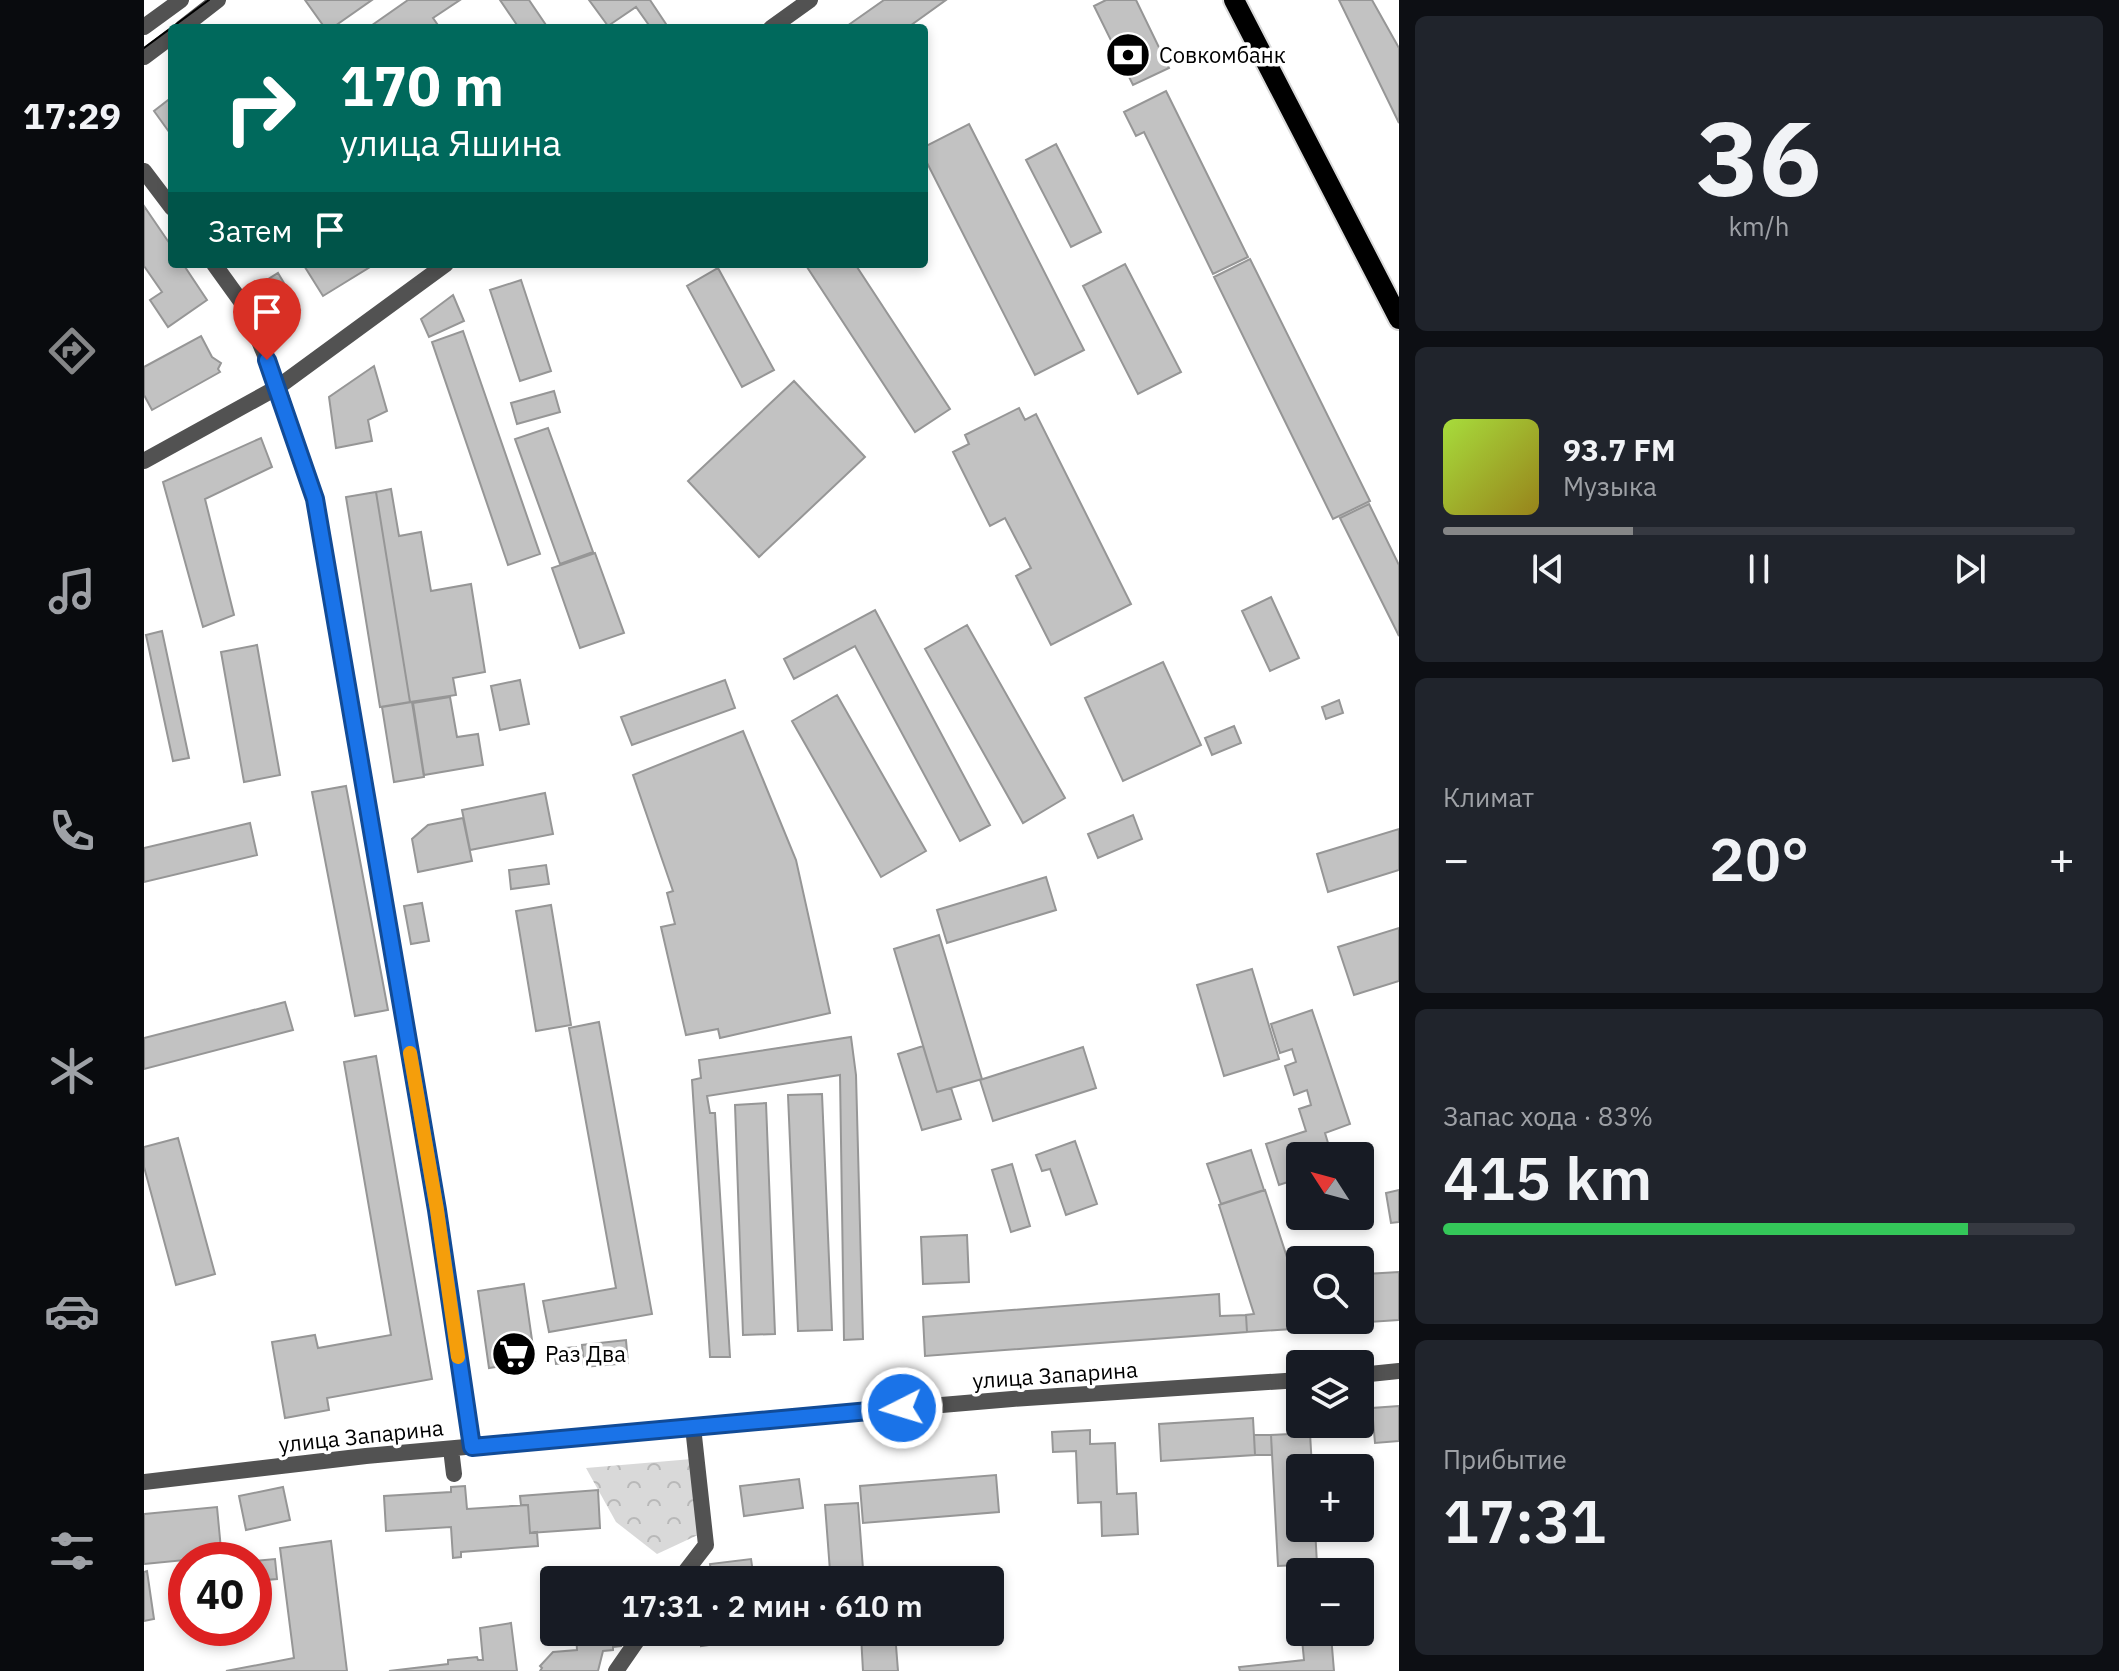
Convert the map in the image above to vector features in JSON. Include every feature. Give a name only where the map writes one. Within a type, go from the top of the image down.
[{"type":"main road","points":[[1234,0],[1399,319]]},
{"type":"street","points":[[144,27],[181,0]]},
{"type":"street","points":[[187,24],[218,0]]},
{"type":"street","points":[[777,24],[810,0]]},
{"type":"street","points":[[144,57],[168,39]]},
{"type":"street","points":[[144,171],[168,203]]},
{"type":"street","points":[[217,268],[245,307],[278,387],[315,499],[437,1210],[472,1447]]},
{"type":"street","points":[[144,461],[278,387],[441,268]]},
{"type":"street","points":[[1374,1374],[1399,1371]]},
{"type":"street","name":"улица Запарина","points":[[144,1482],[693,1427],[1012,1399],[1286,1381]]},
{"type":"street","points":[[690,1566],[706,1545],[693,1427]]},
{"type":"street","points":[[451,1449],[454,1474]]},
{"type":"street","points":[[616,1671],[633,1646]]},
{"type":"green space","points":[[692,1459],[700,1534],[657,1554],[616,1522],[586,1468]]},
{"type":"building","points":[[305,0],[372,0],[338,24],[322,24]]},
{"type":"building","points":[[408,0],[460,0],[433,18],[437,24],[374,24]]},
{"type":"building","points":[[500,0],[529,0],[545,24],[516,24]]},
{"type":"building","points":[[589,0],[650,0],[666,24],[648,24],[636,7],[607,24]]},
{"type":"building","points":[[884,0],[946,0],[913,24],[850,24]]},
{"type":"building","points":[[1106,0],[1136,0],[1169,68],[1133,85],[1094,6]]},
{"type":"building","points":[[1339,0],[1372,0],[1399,48],[1399,123]]},
{"type":"building","points":[[1166,91],[1248,257],[1213,274],[1144,132],[1136,136],[1124,112]]},
{"type":"building","points":[[168,100],[168,130],[154,111]]},
{"type":"building","points":[[969,124],[1084,350],[1035,375],[928,165],[928,145]]},
{"type":"building","points":[[1056,144],[1101,232],[1071,247],[1026,160]]},
{"type":"building","points":[[144,206],[168,241],[168,268],[186,268],[207,300],[168,327],[150,300],[162,292],[144,266]]},
{"type":"building","points":[[1250,259],[1370,501],[1333,519],[1214,277]]},
{"type":"building","points":[[1125,264],[1181,372],[1138,394],[1083,286]]},
{"type":"building","points":[[306,268],[368,268],[323,296]]},
{"type":"building","points":[[718,268],[774,370],[742,387],[687,286]]},
{"type":"building","points":[[808,268],[858,268],[950,409],[915,432]]},
{"type":"building","points":[[278,273],[300,310],[280,323],[266,299],[262,302],[254,288]]},
{"type":"building","points":[[521,280],[551,371],[520,381],[490,290]]},
{"type":"building","points":[[453,295],[464,321],[429,337],[421,319]]},
{"type":"building","points":[[463,331],[540,554],[508,565],[432,342]]},
{"type":"building","points":[[201,336],[212,357],[221,363],[220,372],[152,410],[144,395],[144,367]]},
{"type":"building","points":[[374,366],[387,411],[368,420],[372,441],[336,448],[329,397]]},
{"type":"building","points":[[794,381],[865,457],[759,557],[688,481]]},
{"type":"building","points":[[554,391],[560,412],[517,424],[511,403]]},
{"type":"building","points":[[1019,408],[1025,420],[1036,414],[1131,604],[1051,645],[1016,576],[1031,568],[1005,518],[990,526],[953,452],[969,444],[965,435]]},
{"type":"building","points":[[548,428],[593,552],[560,564],[515,439]]},
{"type":"building","points":[[261,438],[272,467],[205,499],[234,615],[203,627],[163,482]]},
{"type":"building","points":[[391,489],[399,536],[421,532],[431,591],[471,584],[485,672],[453,678],[456,695],[410,702],[376,492]]},
{"type":"building","points":[[376,492],[410,702],[380,707],[346,497]]},
{"type":"building","points":[[1369,504],[1399,565],[1399,636],[1340,518]]},
{"type":"building","points":[[595,553],[624,633],[580,648],[552,568]]},
{"type":"building","points":[[1271,597],[1299,658],[1270,671],[1242,611]]},
{"type":"building","points":[[875,610],[990,825],[960,841],[855,646],[794,679],[784,659]]},
{"type":"building","points":[[967,625],[1065,798],[1023,823],[925,649]]},
{"type":"building","points":[[162,631],[189,758],[173,761],[146,635]]},
{"type":"building","points":[[257,645],[280,775],[244,782],[221,652]]},
{"type":"building","points":[[1163,662],[1201,745],[1123,781],[1085,698]]},
{"type":"building","points":[[520,680],[529,724],[500,730],[491,686]]},
{"type":"building","points":[[725,680],[735,708],[632,745],[621,717]]},
{"type":"building","points":[[837,695],[926,851],[881,877],[792,721]]},
{"type":"building","points":[[450,697],[457,737],[478,734],[483,765],[424,775],[413,703]]},
{"type":"building","points":[[1339,700],[1343,713],[1326,719],[1322,707]]},
{"type":"building","points":[[412,702],[424,777],[394,782],[382,707]]},
{"type":"building","points":[[1234,726],[1241,743],[1212,755],[1205,738]]},
{"type":"building","points":[[743,731],[796,860],[830,1013],[720,1038],[718,1029],[686,1035],[661,927],[675,924],[667,893],[673,891],[633,775]]},
{"type":"building","points":[[346,786],[388,1010],[355,1016],[312,792]]},
{"type":"building","points":[[545,793],[553,834],[470,850],[462,810]]},
{"type":"building","points":[[1133,815],[1142,839],[1098,858],[1088,834]]},
{"type":"building","points":[[463,818],[472,861],[418,872],[412,839],[428,825]]},
{"type":"building","points":[[250,823],[257,855],[144,882],[144,848]]},
{"type":"building","points":[[1399,829],[1399,870],[1328,892],[1317,854]]},
{"type":"building","points":[[546,865],[549,884],[511,889],[509,870]]},
{"type":"building","points":[[1046,877],[1056,910],[947,943],[937,910]]},
{"type":"building","points":[[422,903],[429,941],[411,944],[404,906]]},
{"type":"building","points":[[551,905],[571,1025],[536,1031],[516,911]]},
{"type":"building","points":[[1399,928],[1399,981],[1354,995],[1338,947]]},
{"type":"building","points":[[939,935],[982,1079],[937,1092],[894,949]]},
{"type":"building","points":[[1252,969],[1279,1059],[1224,1076],[1197,985]]},
{"type":"building","points":[[285,1002],[293,1030],[144,1069],[144,1038]]},
{"type":"building","points":[[1312,1010],[1350,1124],[1325,1133],[1328,1142],[1286,1142],[1286,1183],[1279,1185],[1266,1144],[1306,1131],[1299,1109],[1311,1105],[1307,1090],[1294,1095],[1285,1066],[1296,1062],[1292,1049],[1280,1053],[1271,1024]]},
{"type":"building","points":[[599,1022],[652,1314],[549,1332],[543,1301],[616,1288],[569,1028]]},
{"type":"building","points":[[851,1037],[856,1075],[863,1339],[844,1340],[840,1075],[707,1096],[710,1113],[715,1113],[730,1357],[710,1357],[692,1080],[701,1078],[699,1060]]},
{"type":"building","points":[[923,1046],[937,1092],[951,1088],[961,1119],[922,1130],[898,1054]]},
{"type":"building","points":[[1083,1047],[1096,1088],[993,1121],[980,1080]]},
{"type":"building","points":[[376,1056],[432,1379],[327,1398],[329,1410],[285,1418],[272,1342],[315,1335],[318,1348],[391,1335],[344,1062]]},
{"type":"building","points":[[822,1094],[832,1330],[798,1331],[788,1095]]},
{"type":"building","points":[[766,1103],[775,1334],[743,1335],[735,1105]]},
{"type":"building","points":[[178,1138],[215,1274],[176,1285],[144,1167],[144,1147]]},
{"type":"building","points":[[1075,1141],[1097,1204],[1066,1215],[1050,1169],[1042,1171],[1036,1155]]},
{"type":"building","points":[[1251,1150],[1264,1190],[1221,1204],[1207,1164]]},
{"type":"building","points":[[1012,1164],[1030,1226],[1011,1232],[992,1170]]},
{"type":"building","points":[[1265,1190],[1286,1254],[1286,1329],[1247,1332],[1246,1315],[1254,1314],[1219,1205]]},
{"type":"building","points":[[1399,1190],[1399,1222],[1391,1223],[1386,1193]]},
{"type":"building","points":[[967,1235],[969,1282],[923,1284],[921,1237]]},
{"type":"building","points":[[1399,1272],[1399,1320],[1374,1322],[1374,1274]]},
{"type":"building","points":[[524,1284],[535,1361],[489,1368],[478,1291]]},
{"type":"building","points":[[1219,1294],[1220,1316],[1246,1315],[1247,1332],[925,1356],[923,1317]]},
{"type":"building","points":[[626,1340],[628,1363],[584,1367],[582,1345]]},
{"type":"building","points":[[576,1347],[577,1362],[556,1364],[554,1349]]},
{"type":"building","points":[[1399,1406],[1399,1441],[1375,1443],[1374,1408]]},
{"type":"building","points":[[1253,1418],[1255,1455],[1161,1461],[1159,1424]]},
{"type":"building","points":[[1090,1430],[1090,1444],[1115,1443],[1117,1494],[1136,1493],[1138,1534],[1102,1536],[1101,1502],[1078,1503],[1076,1451],[1053,1452],[1052,1432]]},
{"type":"building","points":[[1254,1435],[1271,1435],[1272,1455],[1255,1455]]},
{"type":"building","points":[[1271,1435],[1310,1438],[1311,1454],[1286,1454],[1286,1542],[1316,1542],[1317,1558],[1286,1558],[1286,1566],[1278,1566]]},
{"type":"building","points":[[996,1475],[999,1512],[863,1523],[860,1486]]},
{"type":"building","points":[[799,1479],[803,1508],[744,1516],[740,1486]]},
{"type":"building","points":[[465,1486],[467,1509],[528,1505],[530,1533],[537,1532],[538,1546],[461,1552],[461,1557],[453,1558],[451,1527],[386,1531],[384,1496],[451,1492],[451,1487]]},
{"type":"building","points":[[283,1487],[290,1520],[246,1530],[239,1496]]},
{"type":"building","points":[[598,1490],[600,1528],[530,1533],[528,1505],[521,1505],[520,1496]]},
{"type":"building","points":[[858,1503],[863,1566],[830,1566],[825,1505]]},
{"type":"building","points":[[217,1507],[220,1542],[168,1542],[168,1562],[144,1564],[144,1514]]},
{"type":"building","points":[[331,1541],[347,1671],[226,1671],[294,1658],[280,1548]]},
{"type":"building","points":[[272,1559],[275,1559],[277,1579],[272,1579]]},
{"type":"building","points":[[751,1559],[752,1566],[710,1566]]},
{"type":"building","points":[[147,1571],[154,1619],[144,1621],[144,1572]]},
{"type":"building","points":[[511,1623],[517,1671],[389,1671],[448,1664],[448,1660],[477,1657],[483,1660],[480,1628]]},
{"type":"building","points":[[577,1646],[621,1646],[603,1651],[598,1671],[540,1671],[540,1666],[553,1652],[577,1650]]},
{"type":"building","points":[[862,1646],[896,1646],[898,1671],[863,1671]]},
{"type":"building","points":[[1303,1646],[1332,1646],[1334,1671],[1240,1671],[1239,1667],[1304,1660]]},
{"type":"tram line","points":[[176,24],[209,0]]},
{"type":"tram line","points":[[144,48],[168,30]]},
{"type":"slow traffic","points":[[410,1053],[458,1357]]},
{"type":"place","name":"Совкомбанк","points":[[1128,55]]},
{"type":"place","name":"Раз Два","points":[[514,1354]]},
{"type":"route","points":[[267,360],[315,499],[437,1210],[472,1447],[902,1408]]}]
